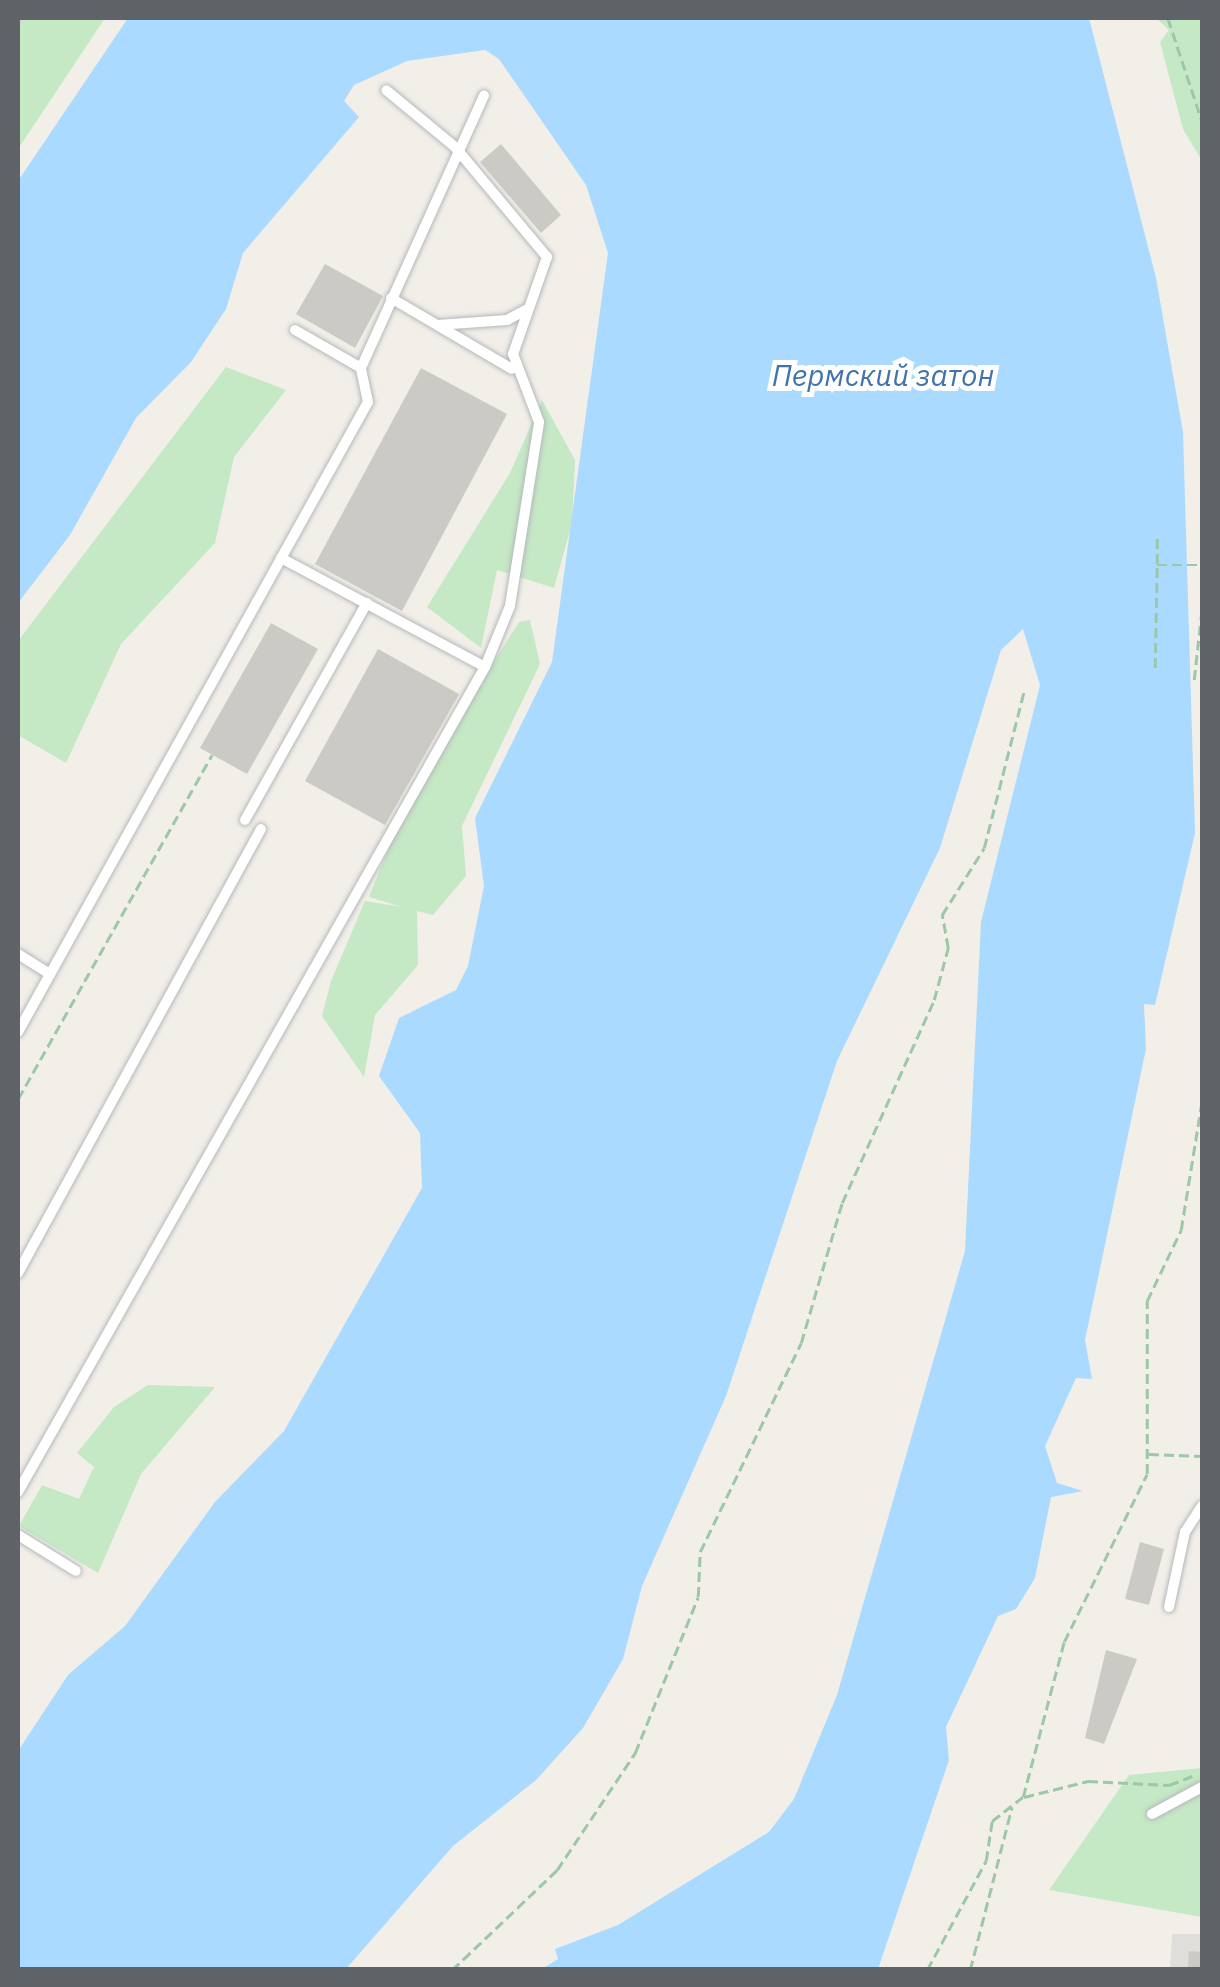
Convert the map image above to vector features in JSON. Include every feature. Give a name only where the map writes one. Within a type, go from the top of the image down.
[{"type":"lane","points":[[386,90],[455,147],[547,256],[512,369]]},
{"type":"lane","points":[[18,1032],[368,402],[361,368],[455,147],[484,95]]},
{"type":"lane","points":[[18,1492],[484,666],[510,606],[539,422],[512,369],[391,298]]},
{"type":"lane","points":[[438,324],[507,320],[528,310]]},
{"type":"lane","points":[[295,330],[361,368]]},
{"type":"lane","points":[[282,558],[484,666]]},
{"type":"lane","points":[[245,820],[366,603]]},
{"type":"lane","points":[[18,1273],[261,829]]},
{"type":"lane","points":[[18,954],[50,974]]},
{"type":"lane","points":[[1169,1607],[1185,1532],[1202,1506]]},
{"type":"lane","points":[[18,1535],[76,1571]]},
{"type":"lane","points":[[1152,1814],[1202,1787]]},
{"type":"path","points":[[1168,18],[1202,120]]},
{"type":"path","points":[[1156,668],[1157,537]]},
{"type":"path","points":[[1157,565],[1202,565]]},
{"type":"path","points":[[1194,680],[1202,608]]},
{"type":"path","points":[[452,1970],[558,1870],[635,1753],[698,1597],[700,1552],[801,1344],[842,1204],[934,1000],[948,948],[942,915],[984,848],[1024,691]]},
{"type":"path","points":[[18,1099],[212,755]]},
{"type":"path","points":[[1023,1797],[1064,1642],[1148,1454],[1148,1301],[1181,1230],[1202,1100]]},
{"type":"path","points":[[1148,1454],[1202,1456]]},
{"type":"path","points":[[927,1970],[986,1861],[992,1821],[1023,1797],[1088,1781],[1169,1786],[1202,1772]]},
{"type":"path","points":[[970,1970],[1013,1805]]},
{"type":"shaded area","points":[[1172,1934],[1202,1934],[1202,1969],[1170,1970]]},
{"type":"green space","points":[[18,18],[105,18],[18,149]]},
{"type":"green space","points":[[1156,18],[1202,18],[1202,161],[1183,129],[1160,42],[1169,30]]},
{"type":"green space","points":[[226,367],[286,390],[234,457],[215,543],[121,644],[66,763],[18,735],[18,641]]},
{"type":"green space","points":[[542,400],[575,460],[572,523],[554,588],[497,570],[481,648],[427,607],[510,473]]},
{"type":"green space","points":[[530,620],[540,664],[462,826],[466,876],[433,915],[417,911],[418,965],[375,1015],[364,1077],[322,1016],[331,981],[365,901],[402,907],[369,897],[411,792],[519,622]]},
{"type":"green space","points":[[148,1385],[215,1387],[141,1474],[98,1573],[19,1526],[42,1485],[79,1499],[94,1467],[77,1453],[114,1407]]},
{"type":"green space","points":[[1202,1768],[1202,1917],[1049,1890],[1129,1775]]},
{"type":"water","name":"Пермский затон","points":[[128,18],[1089,18],[1156,278],[1183,432],[1195,833],[1155,1005],[1144,1004],[1146,1049],[1085,1340],[1092,1379],[1076,1378],[1045,1446],[1057,1483],[1083,1491],[1051,1497],[1035,1578],[1016,1609],[998,1616],[946,1727],[949,1760],[878,1969],[542,1969],[558,1959],[555,1949],[618,1925],[769,1832],[794,1799],[837,1695],[965,1251],[981,922],[1040,685],[1023,629],[1001,650],[940,848],[837,1061],[726,1396],[642,1586],[623,1659],[583,1728],[536,1780],[453,1846],[346,1969],[18,1969],[18,1751],[68,1675],[125,1626],[215,1502],[284,1431],[422,1188],[420,1133],[379,1076],[399,1018],[456,990],[468,966],[484,886],[475,818],[552,662],[608,253],[586,185],[499,59],[485,50],[407,61],[354,85],[344,101],[359,117],[243,253],[226,309],[191,362],[136,418],[70,535],[18,603],[18,181]]},
{"type":"building","points":[[501,144],[561,215],[541,233],[480,162]]},
{"type":"building","points":[[325,264],[383,296],[355,348],[296,314]]},
{"type":"building","points":[[421,368],[507,414],[402,611],[315,564]]},
{"type":"building","points":[[271,623],[318,649],[247,774],[200,748]]},
{"type":"building","points":[[378,649],[459,694],[385,825],[305,781]]},
{"type":"building","points":[[1140,1542],[1164,1549],[1149,1605],[1125,1599]]},
{"type":"building","points":[[1106,1650],[1137,1659],[1104,1744],[1085,1738]]},
{"type":"building","points":[[1189,1951],[1202,1952],[1202,1970],[1188,1970]]}]
